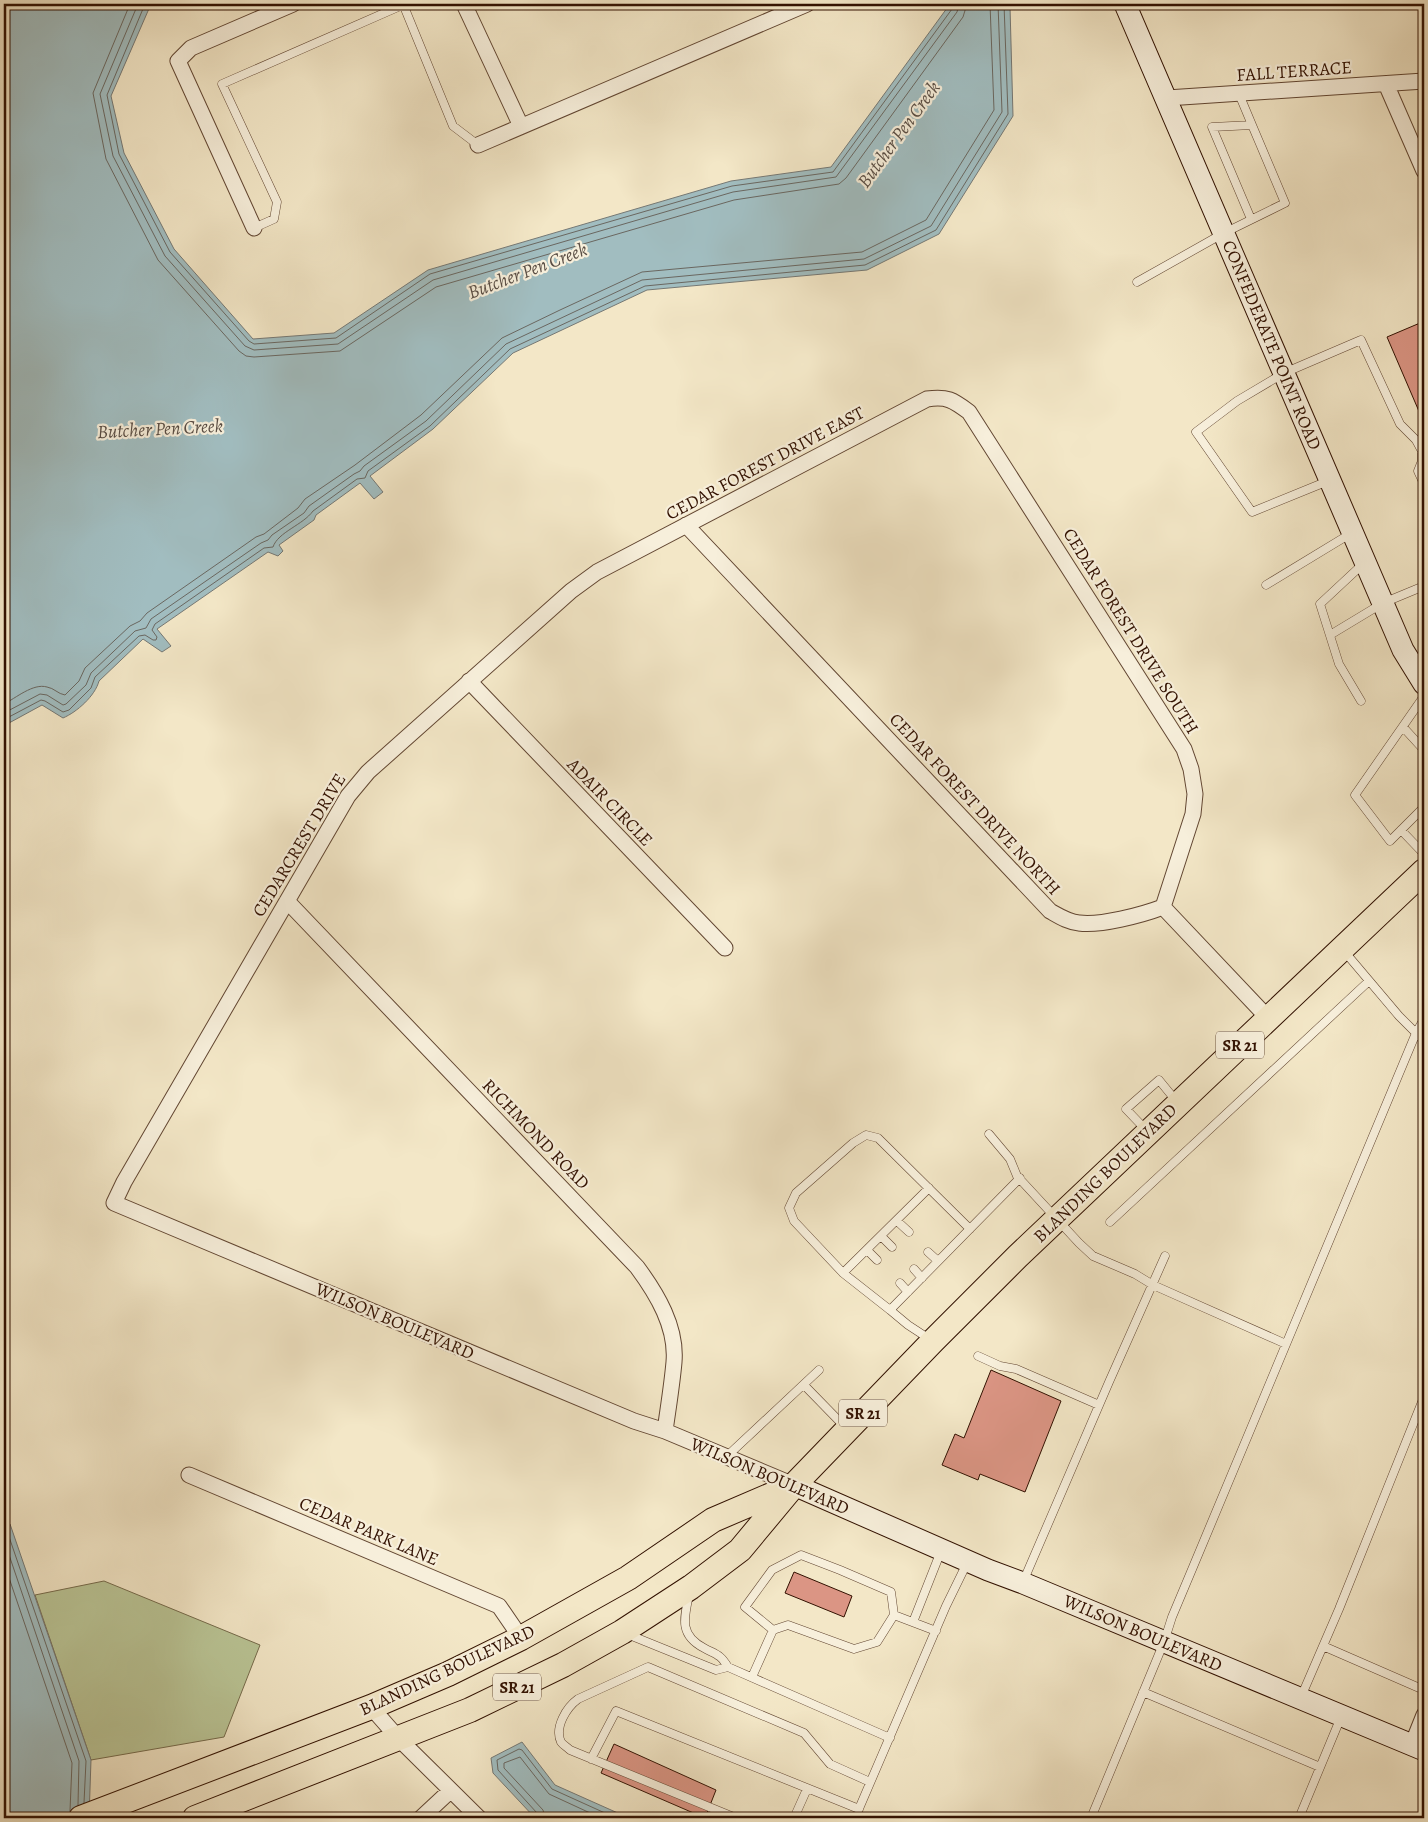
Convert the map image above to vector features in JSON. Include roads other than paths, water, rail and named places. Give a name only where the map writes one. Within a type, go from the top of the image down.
[{"type":"main road","name":"BLANDING BOULEVARD","points":[[195,1818],[470,1710],[563,1665],[622,1632],[691,1587],[740,1550],[794,1485],[933,1341],[1178,1103],[1424,871]]},
{"type":"main road","name":"BLANDING BOULEVARD","points":[[81,1818],[371,1707],[448,1674],[521,1638],[628,1578],[713,1520],[794,1485]]},
{"type":"street","points":[[254,228],[178,61],[191,48],[293,4]]},
{"type":"street","points":[[464,4],[521,126]]},
{"type":"street","points":[[478,145],[807,4]]},
{"type":"street","name":"CONFEDERATE POINT ROAD","points":[[1126,4],[1382,603],[1403,650],[1424,685]]},
{"type":"street","name":"FALL TERRACE","points":[[1167,98],[1424,81]]},
{"type":"street","points":[[1386,84],[1424,171]]},
{"type":"street","name":"CEDAR FOREST DRIVE EAST","points":[[597,572],[927,398],[938,397],[952,400]]},
{"type":"street","name":"CEDAR FOREST DRIVE SOUTH","points":[[952,400],[969,412],[1184,749],[1191,769],[1194,794],[1193,814],[1163,907]]},
{"type":"street","name":"CEDAR FOREST DRIVE NORTH","points":[[686,525],[1050,911],[1063,919],[1078,923],[1092,923],[1141,915],[1163,907]]},
{"type":"street","name":"CEDARCREST DRIVE","points":[[114,1203],[124,1182],[348,796],[368,772],[469,681],[571,591],[597,572]]},
{"type":"street","name":"ADAIR CIRCLE","points":[[469,681],[724,948]]},
{"type":"street","name":"RICHMOND ROAD","points":[[286,901],[637,1267],[663,1308],[672,1336],[674,1361],[665,1431]]},
{"type":"street","points":[[1163,907],[1268,1018]]},
{"type":"street","name":"WILSON BOULEVARD","points":[[114,1203],[634,1421],[665,1431],[968,1561],[1418,1747]]},
{"type":"street","name":"CEDAR PARK LANE","points":[[189,1475],[499,1606],[521,1638]]},
{"type":"street","points":[[371,1707],[399,1739],[479,1818]]},
{"type":"street","points":[[1418,1747],[1424,1715]]},
{"type":"street","points":[[422,1818],[450,1791]]},
{"type":"lane","points":[[254,228],[274,219],[277,202],[222,84],[404,4],[453,126],[478,145]]},
{"type":"lane","points":[[1137,282],[1250,219],[1286,203],[1239,94]]},
{"type":"lane","points":[[1250,219],[1212,127],[1252,125]]},
{"type":"lane","points":[[1330,481],[1252,512],[1196,432],[1237,401],[1284,373],[1361,340],[1400,424],[1416,440],[1422,451],[1422,461],[1418,471],[1424,484]]},
{"type":"lane","points":[[1266,585],[1352,533]]},
{"type":"lane","points":[[1361,700],[1339,664],[1320,604],[1365,562]]},
{"type":"lane","points":[[1330,635],[1382,603],[1424,586]]},
{"type":"lane","points":[[1424,685],[1403,726],[1355,795],[1390,841],[1424,807]]},
{"type":"lane","points":[[1403,726],[1424,750]]},
{"type":"lane","points":[[1401,830],[1424,854]]},
{"type":"lane","points":[[1341,949],[1399,1016],[1424,1041]]},
{"type":"lane","points":[[1110,1222],[1368,980]]},
{"type":"lane","points":[[1091,1818],[1164,1642],[1172,1617],[1416,1033],[1424,1018]]},
{"type":"lane","points":[[1148,1132],[1126,1109],[1159,1080],[1178,1103]]},
{"type":"lane","points":[[989,1134],[1010,1159],[1020,1178],[1056,1220],[1093,1256],[1286,1344]]},
{"type":"lane","points":[[933,1341],[908,1325],[843,1273],[794,1221],[789,1208],[796,1193],[853,1142],[866,1135],[878,1138],[970,1229]]},
{"type":"lane","points":[[890,1310],[1020,1178]]},
{"type":"lane","points":[[843,1273],[929,1188]]},
{"type":"lane","points":[[896,1221],[909,1232]]},
{"type":"lane","points":[[881,1236],[892,1248]]},
{"type":"lane","points":[[868,1250],[878,1260]]},
{"type":"lane","points":[[928,1252],[938,1261]]},
{"type":"lane","points":[[1023,1583],[1099,1405],[1166,1256]]},
{"type":"lane","points":[[914,1269],[922,1278]]},
{"type":"lane","points":[[900,1283],[908,1292]]},
{"type":"lane","points":[[978,1356],[1000,1366],[1016,1369],[1099,1405]]},
{"type":"lane","points":[[725,1458],[819,1370]]},
{"type":"lane","points":[[804,1385],[847,1430]]},
{"type":"lane","points":[[1300,1698],[1339,1608],[1424,1398]]},
{"type":"lane","points":[[913,1622],[941,1549]]},
{"type":"lane","points":[[752,1677],[773,1630],[788,1625],[854,1649],[877,1642],[894,1615],[891,1592],[801,1555],[772,1570],[745,1607],[773,1630]]},
{"type":"lane","points":[[855,1818],[968,1561]]},
{"type":"lane","points":[[691,1587],[684,1617],[685,1628],[691,1640],[703,1648],[720,1655],[728,1667],[890,1738]]},
{"type":"lane","points":[[894,1615],[936,1631]]},
{"type":"lane","points":[[622,1632],[716,1670],[728,1667]]},
{"type":"lane","points":[[1322,1646],[1424,1690]]},
{"type":"lane","points":[[736,1818],[570,1750],[562,1743],[559,1735],[562,1720],[570,1705],[578,1699],[648,1667],[804,1733],[830,1764],[870,1782]]},
{"type":"lane","points":[[1143,1692],[1320,1767]]},
{"type":"lane","points":[[591,1759],[616,1711],[859,1809]]},
{"type":"lane","points":[[1299,1818],[1342,1716]]},
{"type":"lane","points":[[794,1818],[807,1788]]},
{"type":"water","name":"Butcher Pen Creek","points":[[4,4],[151,4],[111,96],[124,153],[174,249],[253,339],[334,333],[428,270],[731,181],[831,167],[950,4],[1008,4],[1010,7],[1013,116],[939,234],[867,270],[647,290],[513,353],[433,429],[370,476],[383,492],[374,499],[360,483],[279,545],[283,551],[278,556],[268,552],[157,629],[171,646],[162,652],[143,639],[99,681],[90,698],[74,712],[63,718],[42,705],[9,723],[4,741]]},
{"type":"water","points":[[4,1518],[10,1524],[91,1760],[89,1818],[4,1818]]},
{"type":"water","points":[[522,1742],[555,1785],[629,1818],[535,1818],[493,1773],[491,1758]]}]
